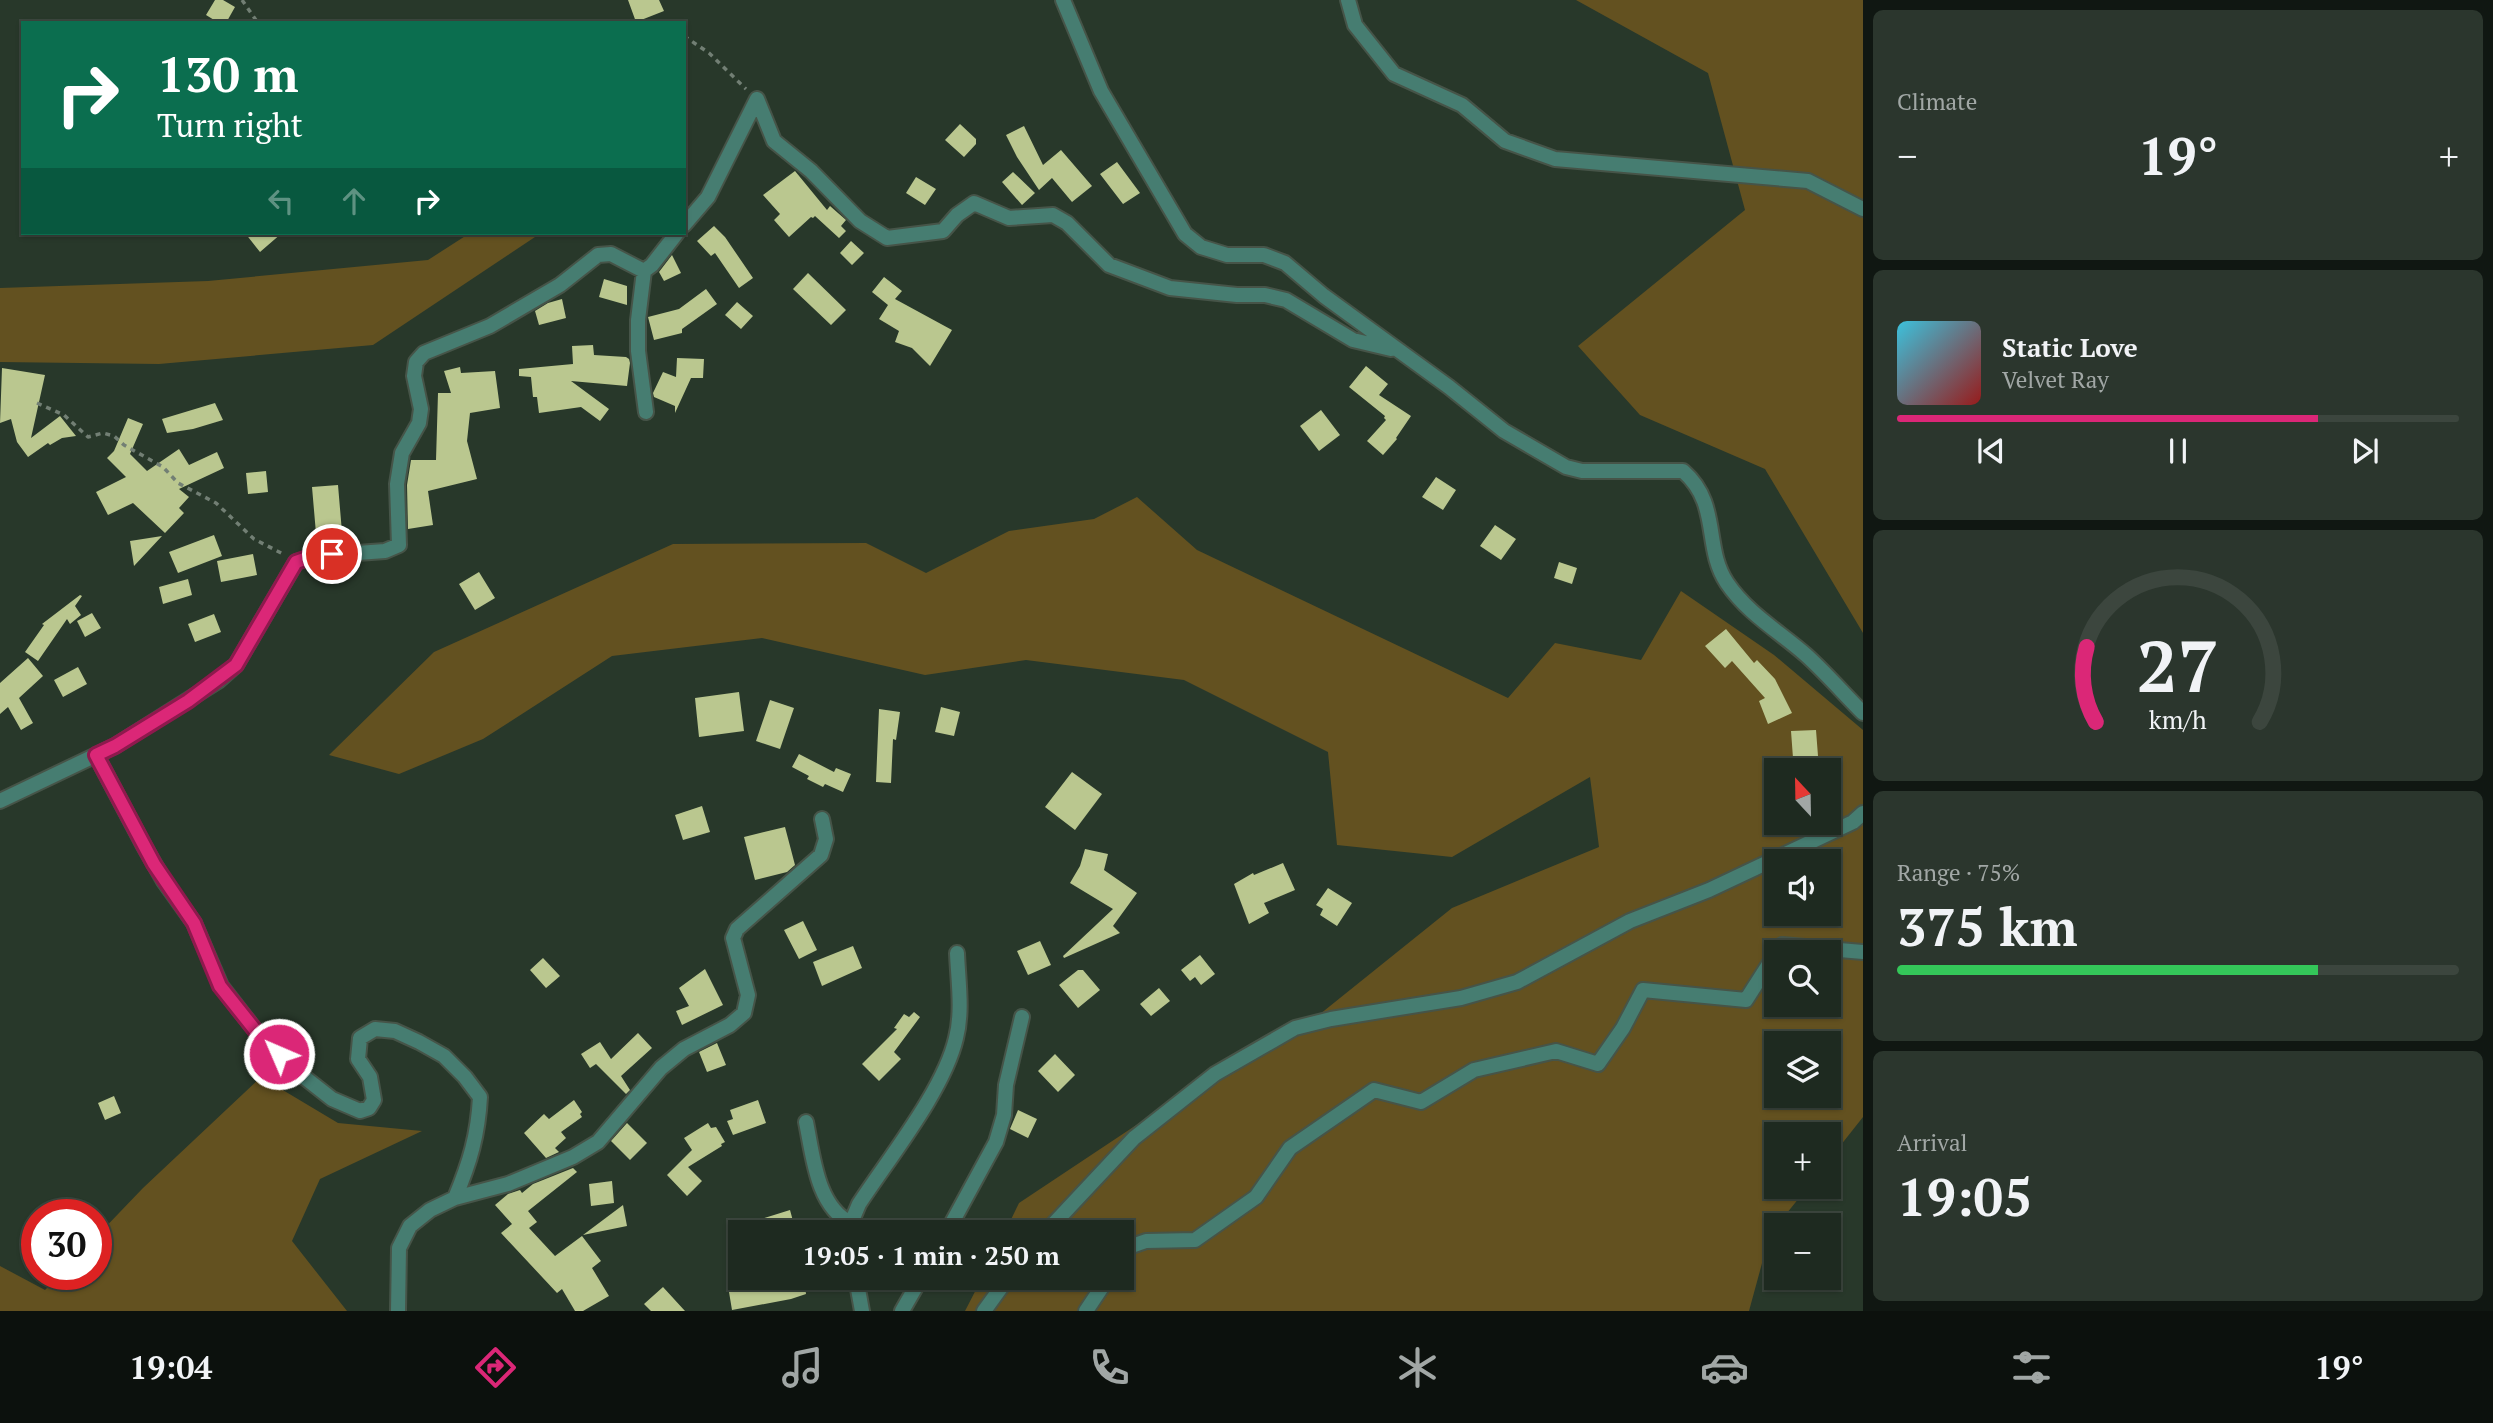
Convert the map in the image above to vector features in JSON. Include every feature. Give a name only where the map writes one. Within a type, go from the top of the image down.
[{"type":"street","points":[[1063,0],[1101,92],[1185,234],[1202,247],[1227,255],[1264,255],[1285,263],[1324,296],[1504,431],[1566,467],[1582,471],[1683,471],[1697,483],[1705,501],[1720,567],[1727,583],[1747,607],[1807,655],[1863,713]]},
{"type":"street","points":[[1349,0],[1355,25],[1394,74],[1462,105],[1505,141],[1555,159],[1808,181],[1863,209]]},
{"type":"street","points":[[757,99],[774,141],[811,172],[860,221],[887,238],[943,231],[957,215],[974,203],[1009,218],[1053,215],[1067,223],[1109,265],[1170,288],[1265,295],[1286,300],[1353,340],[1399,350]]},
{"type":"street","points":[[686,223],[708,197],[757,99]]},
{"type":"street","points":[[646,412],[638,351],[638,320],[644,271],[675,235]]},
{"type":"street","points":[[0,802],[115,746],[188,701],[236,665],[296,562],[316,555],[378,553],[399,545],[397,484],[401,453],[419,423],[421,409],[414,376],[416,362],[424,353],[490,326],[560,285],[598,255],[611,254],[644,271]]},
{"type":"street","points":[[96,755],[164,881],[194,923],[220,986],[259,1035],[299,1073],[332,1099],[360,1111],[369,1108],[373,1100],[370,1077],[358,1059],[360,1038],[375,1030],[395,1031],[419,1042],[444,1056],[465,1077],[480,1097],[478,1126],[471,1159],[455,1198]]},
{"type":"street","points":[[1057,1220],[1134,1138],[1214,1074],[1295,1028],[1331,1019],[1461,998],[1517,982],[1630,921],[1709,890],[1853,822],[1863,813]]},
{"type":"street","points":[[397,1311],[400,1280],[398,1248],[410,1226],[430,1210],[455,1198],[508,1184],[573,1157],[598,1142],[661,1068],[684,1049],[730,1025],[744,1013],[748,995],[733,938],[737,929],[821,855],[826,839],[822,819]]},
{"type":"street","points":[[1841,950],[1863,952]]},
{"type":"street","points":[[854,1220],[859,1204],[937,1086],[956,1038],[959,1006],[957,953]]},
{"type":"street","points":[[1134,1245],[1146,1241],[1195,1240],[1256,1197],[1290,1148],[1374,1090],[1421,1102],[1474,1070],[1556,1051],[1598,1064],[1623,1028],[1643,990],[1746,1000],[1764,973]]},
{"type":"street","points":[[954,1220],[996,1142],[1004,1115],[1006,1085],[1022,1017]]},
{"type":"street","points":[[806,1122],[819,1183],[842,1220]]},
{"type":"street","points":[[858,1290],[862,1311]]},
{"type":"street","points":[[902,1311],[914,1290]]},
{"type":"street","points":[[984,1311],[999,1290]]},
{"type":"street","points":[[1086,1311],[1100,1290]]},
{"type":"path","points":[[242,0],[257,21]]},
{"type":"path","points":[[686,37],[709,53],[757,99]]},
{"type":"path","points":[[37,403],[64,415],[88,437],[103,433],[114,436],[124,445],[163,467],[178,483],[216,503],[254,539],[296,562]]},
{"type":"shaded area","points":[[1576,0],[1863,0],[1863,633],[1765,469],[1640,415],[1578,346],[1745,210],[1708,73]]},
{"type":"shaded area","points":[[467,235],[538,235],[373,345],[159,364],[0,362],[0,288],[208,281],[428,260]]},
{"type":"shaded area","points":[[1137,497],[1197,550],[1508,698],[1555,643],[1641,660],[1681,591],[1774,655],[1863,730],[1863,1117],[1841,1145],[1841,1122],[1764,1122],[1764,1199],[1798,1199],[1787,1213],[1764,1213],[1764,1256],[1749,1311],[965,1311],[976,1290],[1134,1290],[1134,1220],[1011,1220],[1019,1203],[1201,1082],[1284,1043],[1452,908],[1599,847],[1590,777],[1452,857],[1337,845],[1328,752],[1184,680],[1026,660],[925,675],[762,638],[612,656],[483,739],[399,774],[329,755],[434,652],[673,544],[866,543],[926,573],[1009,531],[1094,519]]},
{"type":"shaded area","points":[[261,1077],[338,1123],[422,1131],[320,1179],[292,1241],[347,1311],[0,1311],[0,1266],[21,1277],[21,1290],[112,1290],[112,1220]]},
{"type":"building","points":[[215,0],[223,0],[235,7],[227,21],[216,21],[206,15]]},
{"type":"building","points":[[628,0],[659,0],[664,11],[636,21]]},
{"type":"building","points":[[960,124],[976,139],[976,144],[964,157],[945,140]]},
{"type":"building","points":[[1024,126],[1043,165],[1061,150],[1092,186],[1072,202],[1052,178],[1039,190],[1006,135]]},
{"type":"building","points":[[1117,162],[1140,193],[1123,204],[1100,174]]},
{"type":"building","points":[[795,171],[827,210],[830,206],[846,220],[841,226],[846,231],[839,238],[815,216],[789,237],[774,220],[780,214],[763,195]]},
{"type":"building","points":[[1013,172],[1035,193],[1022,205],[1002,182]]},
{"type":"building","points":[[916,177],[936,189],[925,205],[906,193]]},
{"type":"building","points":[[714,226],[725,237],[753,278],[739,288],[715,253],[711,256],[697,241]]},
{"type":"building","points":[[247,235],[280,235],[260,252]]},
{"type":"building","points":[[851,241],[864,253],[852,265],[840,253]]},
{"type":"building","points":[[672,255],[681,273],[664,281],[659,272]]},
{"type":"building","points":[[808,273],[846,310],[831,325],[793,289]]},
{"type":"building","points":[[884,277],[902,291],[895,299],[952,330],[930,366],[912,348],[895,342],[899,331],[879,319],[888,305],[872,292]]},
{"type":"building","points":[[604,279],[627,286],[627,305],[599,297]]},
{"type":"building","points":[[706,289],[717,304],[682,329],[682,333],[654,340],[648,317],[679,309]]},
{"type":"building","points":[[562,299],[566,318],[539,325],[535,311]]},
{"type":"building","points":[[737,302],[753,316],[741,329],[725,315]]},
{"type":"building","points":[[593,345],[594,355],[626,357],[630,363],[627,386],[571,381],[609,409],[600,421],[581,407],[539,413],[537,397],[533,397],[531,377],[519,376],[519,369],[573,364],[572,346]]},
{"type":"building","points":[[677,358],[704,359],[703,378],[691,378],[675,413],[675,406],[654,397],[653,393],[663,372],[676,377]]},
{"type":"building","points":[[1366,366],[1388,384],[1379,395],[1411,416],[1383,455],[1367,441],[1386,420],[1385,416],[1349,387]]},
{"type":"building","points":[[460,367],[461,373],[495,371],[500,408],[470,413],[467,441],[477,479],[428,491],[433,525],[408,529],[407,485],[411,460],[436,460],[438,393],[451,393],[444,371]]},
{"type":"building","points":[[2,368],[45,375],[31,438],[60,416],[76,436],[62,438],[50,445],[48,443],[28,457],[17,442],[11,419],[0,423]]},
{"type":"building","points":[[215,403],[223,420],[167,433],[162,419]]},
{"type":"building","points":[[1321,410],[1340,435],[1319,451],[1300,426]]},
{"type":"building","points":[[128,418],[143,424],[130,454],[147,471],[179,449],[189,465],[217,452],[224,468],[179,489],[189,497],[179,508],[184,513],[165,533],[133,503],[108,515],[96,492],[126,477],[107,458],[114,451]]},
{"type":"building","points":[[266,471],[268,492],[248,494],[246,473]]},
{"type":"building","points":[[1436,477],[1456,490],[1443,510],[1422,497]]},
{"type":"building","points":[[338,485],[343,544],[317,545],[312,487]]},
{"type":"building","points":[[1495,525],[1516,539],[1501,560],[1480,546]]},
{"type":"building","points":[[214,535],[222,556],[178,573],[169,552]]},
{"type":"building","points":[[162,536],[134,566],[130,541]]},
{"type":"building","points":[[253,554],[257,575],[221,582],[217,561]]},
{"type":"building","points":[[1559,562],[1577,568],[1572,584],[1554,578]]},
{"type":"building","points":[[479,572],[495,598],[475,610],[459,584]]},
{"type":"building","points":[[188,579],[192,595],[163,604],[159,587]]},
{"type":"building","points":[[82,596],[75,606],[81,615],[70,624],[67,619],[38,661],[25,652],[44,625],[42,624]]},
{"type":"building","points":[[92,613],[101,628],[85,637],[77,621]]},
{"type":"building","points":[[214,614],[221,632],[195,642],[188,624]]},
{"type":"building","points":[[1726,629],[1754,663],[1757,660],[1775,679],[1792,713],[1768,724],[1759,701],[1765,698],[1732,661],[1725,668],[1705,646]]},
{"type":"building","points":[[28,658],[43,676],[19,698],[33,723],[21,730],[8,707],[0,714],[0,683]]},
{"type":"building","points":[[78,667],[87,684],[63,697],[54,680]]},
{"type":"building","points":[[739,692],[744,731],[699,737],[695,698]]},
{"type":"building","points":[[770,700],[794,708],[780,749],[756,741]]},
{"type":"building","points":[[941,707],[960,712],[954,736],[935,732]]},
{"type":"building","points":[[879,709],[900,712],[896,740],[893,739],[891,783],[876,782]]},
{"type":"building","points":[[1816,730],[1818,756],[1793,758],[1791,731]]},
{"type":"building","points":[[799,754],[834,772],[836,768],[851,774],[843,792],[825,784],[823,787],[792,767]]},
{"type":"building","points":[[1072,772],[1102,794],[1075,830],[1045,807]]},
{"type":"building","points":[[702,806],[710,832],[683,840],[675,815]]},
{"type":"building","points":[[785,827],[795,865],[787,872],[755,880],[744,837]]},
{"type":"building","points":[[1085,849],[1108,854],[1104,870],[1137,893],[1113,926],[1120,933],[1064,958],[1063,956],[1113,909],[1070,883],[1080,866]]},
{"type":"building","points":[[1283,863],[1295,890],[1264,903],[1269,913],[1249,924],[1234,884],[1253,873],[1254,875]]},
{"type":"building","points":[[1328,888],[1352,903],[1337,926],[1320,915],[1323,909],[1316,905]]},
{"type":"building","points":[[803,921],[817,950],[799,959],[784,930]]},
{"type":"building","points":[[1040,941],[1051,965],[1028,975],[1017,951]]},
{"type":"building","points":[[853,946],[862,968],[822,986],[813,962]]},
{"type":"building","points":[[1200,955],[1215,974],[1201,985],[1195,977],[1190,981],[1181,970]]},
{"type":"building","points":[[543,958],[560,976],[546,988],[530,970]]},
{"type":"building","points":[[705,969],[723,1005],[682,1025],[676,1011],[689,1006],[679,988]]},
{"type":"building","points":[[1078,970],[1083,970],[1100,990],[1078,1008],[1059,985]]},
{"type":"building","points":[[1159,988],[1170,1001],[1151,1016],[1140,1004]]},
{"type":"building","points":[[914,1012],[920,1017],[894,1052],[901,1059],[879,1081],[862,1064],[897,1029],[894,1028],[904,1014],[909,1017]]},
{"type":"building","points":[[638,1033],[652,1048],[621,1076],[630,1090],[626,1094],[596,1064],[590,1068],[581,1054],[600,1042],[611,1059]]},
{"type":"building","points":[[717,1043],[726,1065],[707,1072],[699,1052]]},
{"type":"building","points":[[1055,1054],[1075,1075],[1058,1092],[1038,1071]]},
{"type":"building","points":[[114,1096],[121,1113],[105,1120],[98,1103]]},
{"type":"building","points":[[574,1100],[582,1112],[582,1117],[561,1132],[566,1138],[555,1148],[559,1152],[546,1158],[524,1133],[544,1114],[549,1119]]},
{"type":"building","points":[[758,1100],[766,1123],[733,1135],[727,1121],[733,1119],[730,1110]]},
{"type":"building","points":[[1018,1110],[1037,1119],[1028,1138],[1010,1129]]},
{"type":"building","points":[[627,1123],[647,1143],[630,1160],[611,1141]]},
{"type":"building","points":[[708,1123],[711,1128],[716,1127],[725,1142],[688,1167],[702,1181],[687,1196],[667,1175],[692,1150],[684,1138]]},
{"type":"building","points":[[573,1168],[577,1172],[528,1211],[537,1222],[529,1228],[555,1256],[582,1236],[601,1261],[592,1268],[609,1296],[583,1311],[575,1311],[562,1289],[557,1293],[501,1233],[512,1224],[495,1205],[508,1194],[520,1190],[522,1193],[533,1184]]},
{"type":"building","points":[[612,1181],[614,1203],[591,1206],[589,1184]]},
{"type":"building","points":[[623,1205],[627,1226],[583,1235]]},
{"type":"building","points":[[790,1210],[793,1220],[758,1220]]},
{"type":"building","points":[[663,1287],[685,1311],[651,1311],[644,1304]]},
{"type":"building","points":[[729,1290],[806,1290],[806,1294],[791,1299],[732,1310]]},
{"type":"route","points":[[279,1054],[259,1035],[220,986],[194,923],[154,864],[96,755],[115,746],[218,681],[236,665],[296,562],[316,555],[332,554]]}]
